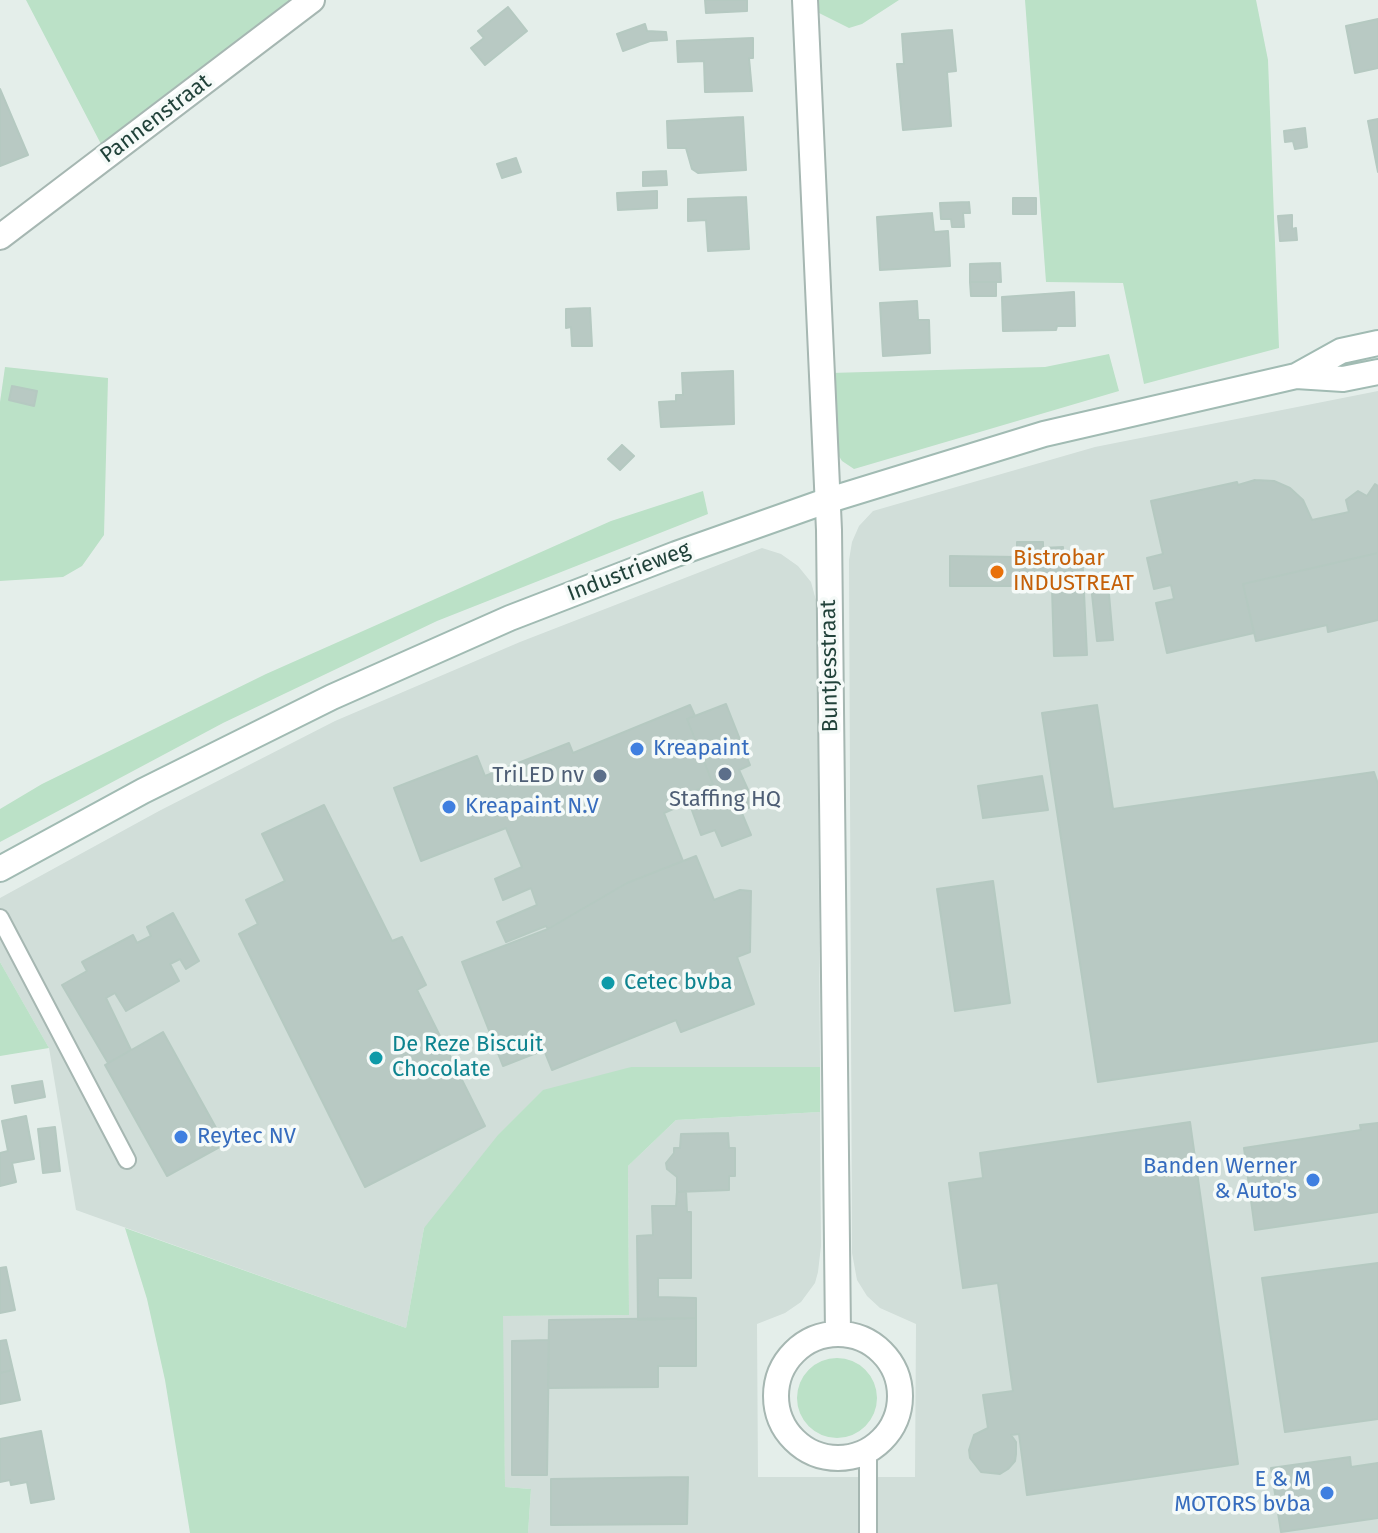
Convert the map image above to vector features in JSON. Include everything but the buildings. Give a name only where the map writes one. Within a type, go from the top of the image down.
[{"type":"street","name":"Pannenstraat","points":[[0,237],[312,0]]},
{"type":"street","name":"Buntjesstraat","points":[[805,0],[829,530],[838,1333]]},
{"type":"street","name":"Industrieweg","points":[[0,869],[143,791],[332,697],[510,618],[676,554],[826,501],[1044,434],[1296,376],[1341,351],[1378,343]]},
{"type":"street","name":"Industrieweg","points":[[1296,376],[1343,379],[1378,372]]},
{"type":"street","points":[[838,1333],[858,1336],[877,1346],[891,1362],[899,1380],[901,1401],[895,1421],[884,1438],[868,1451],[848,1457],[828,1457],[808,1451],[792,1438],[781,1421],[776,1401],[778,1381],[786,1362],[800,1347],[818,1337],[838,1333]]},
{"type":"lane","points":[[0,918],[127,1160]]},
{"type":"lane","points":[[868,1451],[868,1533]]},
{"type":"shaded area","points":[[1378,391],[1378,1533],[528,1533],[531,1489],[505,1487],[502,1316],[629,1315],[628,1166],[676,1120],[820,1112],[821,1246],[815,1283],[801,1302],[785,1313],[757,1324],[758,1477],[915,1477],[916,1324],[880,1308],[867,1296],[857,1280],[852,1253],[849,560],[859,526],[873,511],[1095,447]]},
{"type":"shaded area","points":[[762,548],[781,554],[798,566],[811,582],[817,604],[820,1067],[631,1067],[424,1228],[406,1328],[76,1210],[49,1048],[0,962],[0,898],[159,811],[335,721],[520,642]]},
{"type":"green space","points":[[26,0],[291,0],[125,125],[102,146]]},
{"type":"green space","points":[[814,0],[899,0],[862,24],[849,28],[815,11]]},
{"type":"green space","points":[[1025,0],[1256,0],[1268,60],[1279,348],[1144,384],[1123,283],[1046,282]]},
{"type":"green space","points":[[1109,354],[1119,391],[854,469],[842,461],[835,450],[830,373],[1045,367]]},
{"type":"green space","points":[[5,367],[108,378],[104,535],[82,566],[63,577],[0,581],[0,402]]},
{"type":"green space","points":[[703,491],[708,514],[437,621],[223,723],[0,842],[0,809],[42,784],[266,674],[611,521]]},
{"type":"green space","points":[[0,962],[49,1048],[0,1056]]},
{"type":"green space","points":[[631,1067],[820,1067],[820,1112],[676,1120],[628,1166],[629,1315],[503,1316],[505,1487],[531,1489],[528,1533],[190,1533],[165,1380],[147,1299],[125,1228],[406,1328],[424,1228],[498,1135],[543,1090]]},
{"type":"green space","points":[[837,1358],[852,1361],[865,1370],[874,1383],[877,1398],[874,1413],[865,1426],[852,1435],[837,1438],[822,1435],[809,1426],[800,1413],[797,1398],[800,1383],[809,1370],[822,1361]]},
{"type":"place","name":"Bistrobar INDUSTREAT","points":[[997,572]]},
{"type":"place","name":"Kreapaint","points":[[637,749]]},
{"type":"place","name":"Staffing HQ","points":[[725,774]]},
{"type":"place","name":"TriLED nv","points":[[600,776]]},
{"type":"place","name":"Kreapaint N.V","points":[[449,807]]},
{"type":"place","name":"Cetec bvba","points":[[608,983]]},
{"type":"place","name":"De Reze Biscuit Chocolate","points":[[376,1058]]},
{"type":"place","name":"Reytec NV","points":[[181,1137]]},
{"type":"place","name":"Banden Werner & Auto's","points":[[1313,1180]]},
{"type":"place","name":"E & M MOTORS bvba","points":[[1327,1493]]}]
